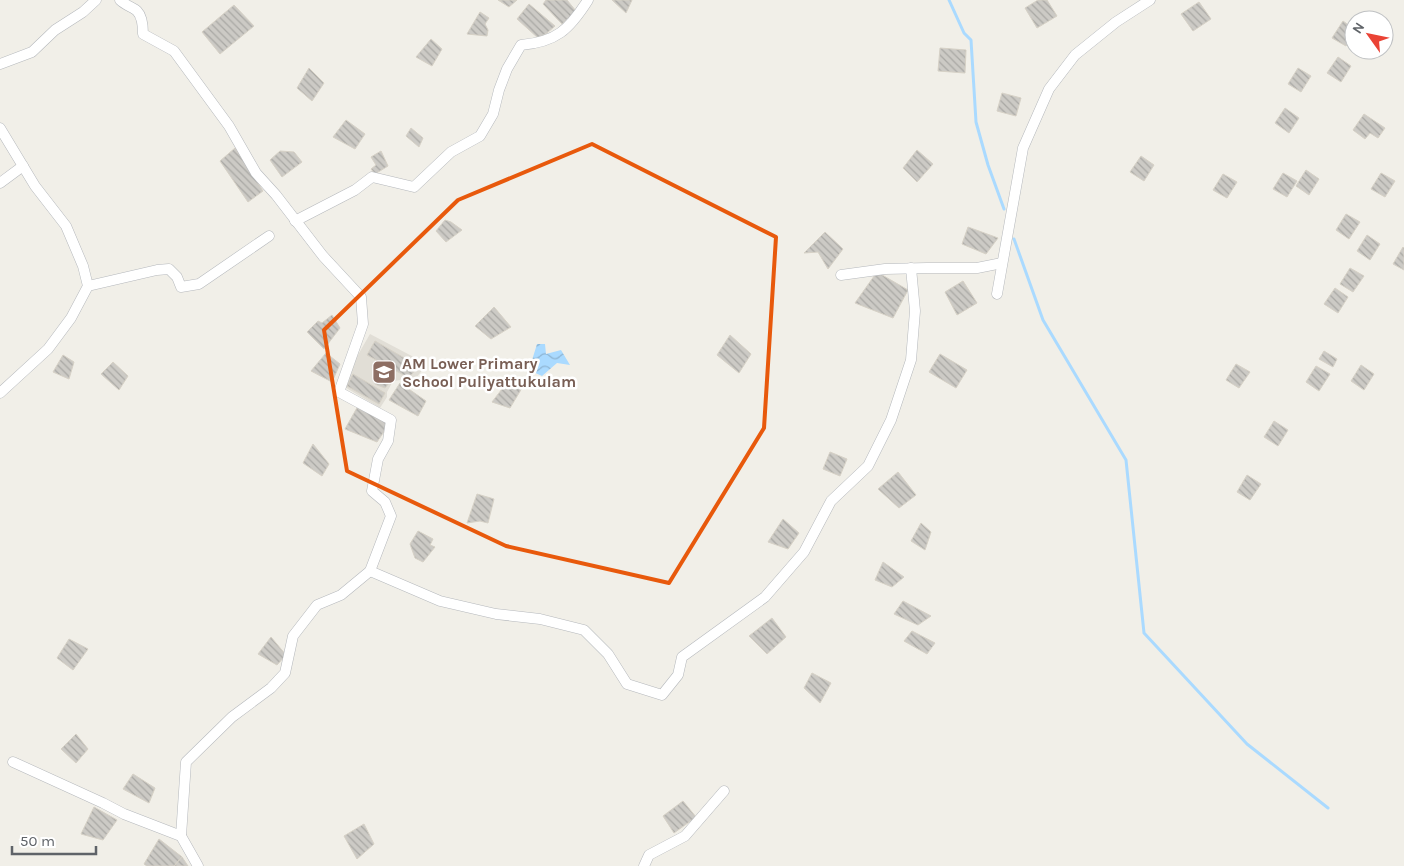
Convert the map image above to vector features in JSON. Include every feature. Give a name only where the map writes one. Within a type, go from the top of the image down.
[{"type":"street","points":[[0,64],[32,52],[55,30],[83,12],[96,0]]},
{"type":"street","points":[[120,0],[128,7],[137,11],[142,22],[144,34],[174,51],[179,56],[229,126],[256,173],[276,195],[323,256],[360,298],[363,324],[339,392],[392,420],[388,441],[378,459],[372,491],[385,502],[391,516],[370,571],[341,594],[317,605],[293,636],[285,673],[271,688],[232,717],[186,762],[181,836],[198,866]]},
{"type":"street","points":[[295,221],[355,190],[372,177],[414,187],[451,152],[480,136],[493,114],[507,69],[521,45],[539,44],[559,35],[578,16],[588,0]]},
{"type":"street","points":[[997,294],[1023,148],[1049,89],[1075,55],[1116,22],[1150,0]]},
{"type":"street","points":[[0,128],[35,186],[66,226],[83,266],[88,286],[72,318],[48,349],[0,393]]},
{"type":"street","points":[[0,183],[23,166]]},
{"type":"street","points":[[88,286],[157,270],[169,270],[177,277],[181,288],[199,284],[269,236]]},
{"type":"street","points":[[841,275],[885,269],[978,268],[1002,263]]},
{"type":"street","points":[[370,571],[440,601],[496,614],[540,619],[584,630],[608,654],[627,684],[662,695],[678,675],[682,657],[765,597],[804,552],[831,501],[868,466],[891,420],[911,360],[916,311],[911,268]]},
{"type":"street","points":[[12,762],[124,814],[181,836]]},
{"type":"street","points":[[644,866],[649,855],[685,836],[724,792]]},
{"type":"highlighted area","points":[[592,144],[776,237],[764,428],[669,583],[506,546],[347,471],[324,330],[458,200]]},
{"type":"shaded area","name":"AM Lower Primary School Puliyattukulam","points":[[370,334],[427,364],[413,382],[404,378],[393,381],[387,392],[387,397],[380,408],[343,386],[351,367]]},
{"type":"water","points":[[537,344],[545,344],[546,354],[561,350],[570,365],[557,363],[542,376],[529,370]]},
{"type":"building","points":[[498,0],[517,0],[509,7]]},
{"type":"building","points":[[546,0],[567,0],[576,11],[562,24],[543,4]]},
{"type":"building","points":[[612,0],[632,0],[626,13]]},
{"type":"building","points":[[1038,0],[1047,0],[1057,16],[1037,28],[1025,8]]},
{"type":"building","points":[[1199,2],[1211,19],[1193,31],[1181,14]]},
{"type":"building","points":[[529,4],[555,26],[538,38],[517,19]]},
{"type":"building","points":[[234,5],[254,26],[220,54],[202,32]]},
{"type":"building","points":[[480,12],[489,18],[485,24],[488,30],[487,36],[467,34]]},
{"type":"building","points":[[1343,21],[1344,45],[1332,38]]},
{"type":"building","points":[[431,39],[442,49],[432,66],[416,57]]},
{"type":"building","points":[[940,48],[966,50],[965,73],[938,71]]},
{"type":"building","points":[[1338,57],[1351,66],[1341,82],[1327,73]]},
{"type":"building","points":[[309,68],[324,83],[312,101],[297,88]]},
{"type":"building","points":[[1298,68],[1311,76],[1301,92],[1288,84]]},
{"type":"building","points":[[1002,93],[1021,98],[1016,116],[997,111]]},
{"type":"building","points":[[1285,108],[1299,118],[1289,133],[1275,123]]},
{"type":"building","points":[[1364,114],[1385,128],[1378,138],[1370,133],[1365,139],[1353,130]]},
{"type":"building","points":[[346,120],[365,134],[355,149],[333,137]]},
{"type":"building","points":[[411,128],[423,138],[419,147],[406,136]]},
{"type":"building","points":[[235,148],[263,191],[248,202],[220,161]]},
{"type":"building","points":[[917,150],[933,164],[917,182],[903,168]]},
{"type":"building","points":[[280,151],[294,152],[302,162],[282,177],[270,160]]},
{"type":"building","points":[[381,151],[388,166],[375,174],[371,169],[376,165],[371,157]]},
{"type":"building","points":[[1141,156],[1154,165],[1144,181],[1130,172]]},
{"type":"building","points":[[1306,170],[1319,179],[1309,195],[1296,186]]},
{"type":"building","points":[[1283,173],[1297,181],[1287,197],[1273,189]]},
{"type":"building","points":[[1381,173],[1395,181],[1385,197],[1371,189]]},
{"type":"building","points":[[1223,174],[1237,182],[1227,198],[1213,190]]},
{"type":"building","points":[[1346,214],[1360,222],[1349,239],[1336,230]]},
{"type":"building","points":[[445,220],[462,230],[446,242],[436,231]]},
{"type":"building","points":[[968,227],[998,238],[986,254],[962,244]]},
{"type":"building","points":[[825,232],[843,249],[828,269],[818,252],[804,253]]},
{"type":"building","points":[[1367,235],[1380,244],[1370,260],[1357,251]]},
{"type":"building","points":[[1404,248],[1404,270],[1393,264]]},
{"type":"building","points":[[1350,268],[1364,276],[1353,292],[1340,284]]},
{"type":"building","points":[[877,272],[908,290],[893,318],[855,303]]},
{"type":"building","points":[[963,281],[977,303],[957,315],[945,292]]},
{"type":"building","points":[[1335,288],[1348,297],[1338,313],[1324,304]]},
{"type":"building","points":[[494,307],[511,327],[491,339],[475,326]]},
{"type":"building","points":[[332,315],[340,328],[324,349],[307,332],[318,321],[322,323]]},
{"type":"building","points":[[730,335],[751,354],[739,373],[717,355]]},
{"type":"building","name":"AM Lower Primary School Puliyattukulam","points":[[375,341],[418,366],[409,378],[367,355]]},
{"type":"building","points":[[1324,351],[1337,359],[1333,367],[1319,359]]},
{"type":"building","points":[[326,353],[340,364],[332,382],[311,371]]},
{"type":"building","points":[[940,354],[967,370],[956,388],[929,372]]},
{"type":"building","points":[[63,355],[74,362],[69,379],[53,372]]},
{"type":"building","points":[[113,362],[128,376],[119,390],[101,374]]},
{"type":"building","points":[[1236,364],[1250,372],[1239,388],[1226,380]]},
{"type":"building","points":[[1361,365],[1374,374],[1364,390],[1351,381]]},
{"type":"building","points":[[1316,366],[1330,374],[1319,391],[1306,382]]},
{"type":"building","name":"AM Lower Primary School Puliyattukulam","points":[[379,372],[393,378],[385,388],[375,384]]},
{"type":"building","name":"AM Lower Primary School Puliyattukulam","points":[[353,374],[385,393],[379,404],[347,386]]},
{"type":"building","points":[[512,376],[522,388],[510,408],[492,402]]},
{"type":"building","points":[[400,383],[426,401],[418,416],[389,400]]},
{"type":"building","points":[[358,406],[389,424],[377,442],[345,429]]},
{"type":"building","points":[[1274,421],[1288,430],[1278,446],[1264,437]]},
{"type":"building","points":[[313,444],[329,464],[322,476],[303,463]]},
{"type":"building","points":[[830,452],[847,459],[840,476],[823,469]]},
{"type":"building","points":[[898,472],[916,495],[899,508],[878,489]]},
{"type":"building","points":[[1247,475],[1261,484],[1250,500],[1237,492]]},
{"type":"building","points":[[477,494],[494,499],[488,523],[480,521],[467,523]]},
{"type":"building","points":[[783,519],[799,533],[788,549],[768,542]]},
{"type":"building","points":[[921,523],[931,532],[925,550],[911,541]]},
{"type":"building","points":[[418,531],[433,539],[430,545],[435,547],[423,562],[415,558],[410,544]]},
{"type":"building","points":[[883,562],[904,577],[892,587],[875,580]]},
{"type":"building","points":[[903,601],[931,616],[918,625],[894,614]]},
{"type":"building","points":[[772,618],[786,637],[767,654],[749,636]]},
{"type":"building","points":[[912,631],[935,643],[927,654],[904,641]]},
{"type":"building","points":[[271,637],[286,655],[277,665],[258,654]]},
{"type":"building","points":[[69,639],[88,649],[73,670],[57,658]]},
{"type":"building","points":[[812,673],[831,683],[820,703],[804,688]]},
{"type":"building","points":[[76,734],[88,749],[76,763],[61,749]]},
{"type":"building","points":[[133,774],[155,788],[149,803],[123,789]]},
{"type":"building","points":[[683,801],[696,817],[674,833],[663,816]]},
{"type":"building","points":[[94,807],[117,820],[103,840],[81,834]]},
{"type":"building","points":[[364,824],[374,844],[357,859],[344,836]]},
{"type":"building","points":[[159,839],[182,857],[174,866],[147,866],[144,864]]},
{"type":"building","points":[[182,857],[188,866],[174,866]]},
{"type":"waterway","points":[[949,0],[964,33],[971,40],[976,122],[988,165],[1004,209]]},
{"type":"waterway","points":[[1014,239],[1043,320],[1126,460],[1144,633],[1247,744],[1328,808]]},
{"type":"place","name":"AM Lower Primary School Puliyattukulam","points":[[384,372]]}]
